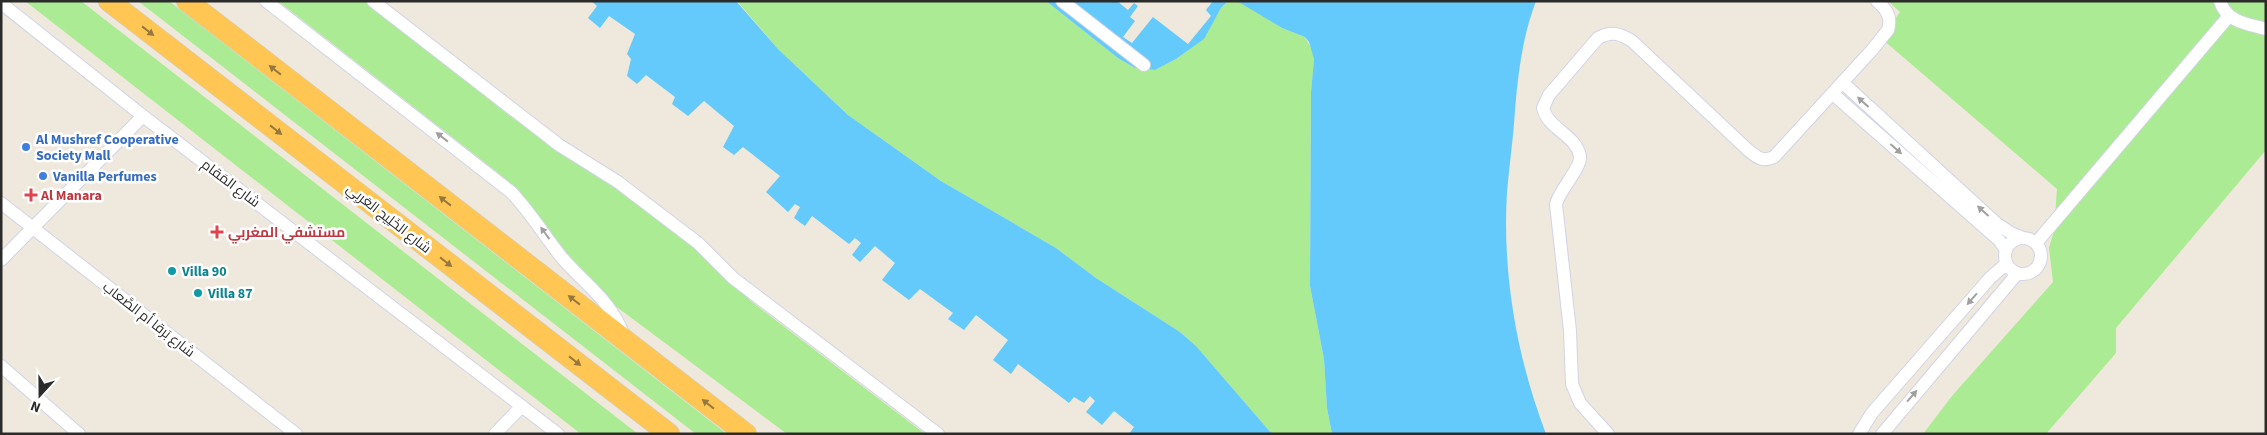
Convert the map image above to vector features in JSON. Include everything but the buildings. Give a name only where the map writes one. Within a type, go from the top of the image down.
[{"type":"highway","name":"شارع الخَلِيج العَربِي","points":[[109,1],[669,434]]},
{"type":"highway","points":[[186,1],[746,434]]},
{"type":"street","points":[[266,1],[511,192],[531,215],[562,257],[613,312],[626,341]]},
{"type":"street","points":[[373,1],[559,145],[618,182],[698,243],[733,278],[938,434]]},
{"type":"street","points":[[1062,1],[1144,65]]},
{"type":"street","points":[[1608,434],[1580,403],[1572,384],[1570,331],[1556,204],[1559,194],[1577,169],[1580,158],[1576,146],[1544,116],[1543,108],[1549,95],[1598,38],[1607,33],[1614,33],[1632,41],[1748,150],[1760,160],[1766,160],[1774,157],[1843,83],[1888,30],[1890,24],[1889,14],[1878,1]]},
{"type":"street","points":[[2220,1],[2229,16],[2239,23],[2266,29]]},
{"type":"street","name":"شارع المَقام","points":[[1,3],[143,116],[558,434]]},
{"type":"street","points":[[2036,244],[2229,16]]},
{"type":"street","points":[[1843,83],[1997,224],[2011,233],[2036,244],[2042,256],[2037,268],[2031,273],[2017,274],[1882,434]]},
{"type":"street","points":[[1833,94],[1999,240],[2006,250]]},
{"type":"street","points":[[1,260],[143,116]]},
{"type":"street","name":"شارع بَرقا أم الصَّعاب","points":[[1,204],[296,434]]},
{"type":"street","points":[[2017,274],[2006,264],[2006,250],[2010,244],[2023,238]]},
{"type":"street","points":[[1859,434],[1872,413],[1990,278],[2006,264]]},
{"type":"street","points":[[1,366],[75,430]]},
{"type":"street","points":[[495,434],[522,406]]},
{"type":"green space","points":[[25,1],[81,1],[638,434],[581,434]]},
{"type":"green space","points":[[138,1],[169,1],[727,434],[696,434]]},
{"type":"green space","points":[[278,1],[366,1],[510,116],[596,172],[694,245],[752,302],[925,434],[787,434],[610,302],[575,269],[534,212],[502,176]]},
{"type":"green space","points":[[737,1],[1046,1],[1118,58],[1135,68],[1155,70],[1176,59],[1203,39],[1221,8],[1228,1],[1240,2],[1282,28],[1305,37],[1312,50],[1314,59],[1311,92],[1310,286],[1324,359],[1327,408],[1332,434],[1272,434],[1196,346],[1180,332],[1096,278],[1056,248],[941,181],[848,115],[778,49]]},
{"type":"green space","points":[[1888,1],[2266,1],[2266,150],[2116,328],[2116,353],[2046,434],[1923,434],[1952,396],[2053,282],[2049,248],[2054,231],[2057,189],[1882,39],[1900,12]]},
{"type":"water","points":[[591,1],[736,1],[778,49],[848,115],[941,181],[1056,248],[1096,278],[1180,332],[1196,346],[1272,434],[1129,434],[1134,427],[1114,411],[1102,425],[1086,412],[1095,401],[1090,396],[1084,403],[1074,397],[1069,403],[1018,364],[1011,374],[993,360],[1008,340],[976,315],[964,330],[948,319],[953,313],[920,289],[909,300],[882,280],[895,263],[875,246],[860,262],[852,255],[861,243],[855,238],[849,244],[812,216],[805,226],[794,218],[800,207],[795,204],[788,212],[766,192],[780,176],[743,147],[734,155],[723,147],[734,126],[704,101],[688,116],[672,104],[675,97],[646,75],[637,84],[627,76],[631,59],[627,54],[635,34],[609,16],[600,28],[588,18],[597,6]]},
{"type":"water","points":[[1046,1],[1228,1],[1221,8],[1204,39],[1176,59],[1155,70],[1135,68],[1118,58]]},
{"type":"water","points":[[1237,1],[1536,1],[1523,46],[1518,77],[1507,192],[1506,223],[1509,285],[1514,315],[1527,376],[1546,434],[1332,434],[1327,408],[1324,359],[1310,286],[1311,92],[1314,59],[1309,42],[1305,37],[1282,28]]},
{"type":"pier","points":[[1117,1],[1213,1],[1206,10],[1211,16],[1188,44],[1153,17],[1132,43],[1123,37],[1135,21],[1130,17],[1138,6],[1134,3],[1128,10]]},
{"type":"place","name":"Al Mushref Cooperative Society Mall","points":[[26,147]]},
{"type":"place","name":"Vanilla Perfumes","points":[[43,176]]},
{"type":"place","name":"Al Manara","points":[[31,195]]},
{"type":"place","name":"مستشفي المغربي","points":[[217,232]]},
{"type":"place","name":"Villa 90","points":[[172,271]]},
{"type":"place","name":"Villa 87","points":[[198,293]]}]
